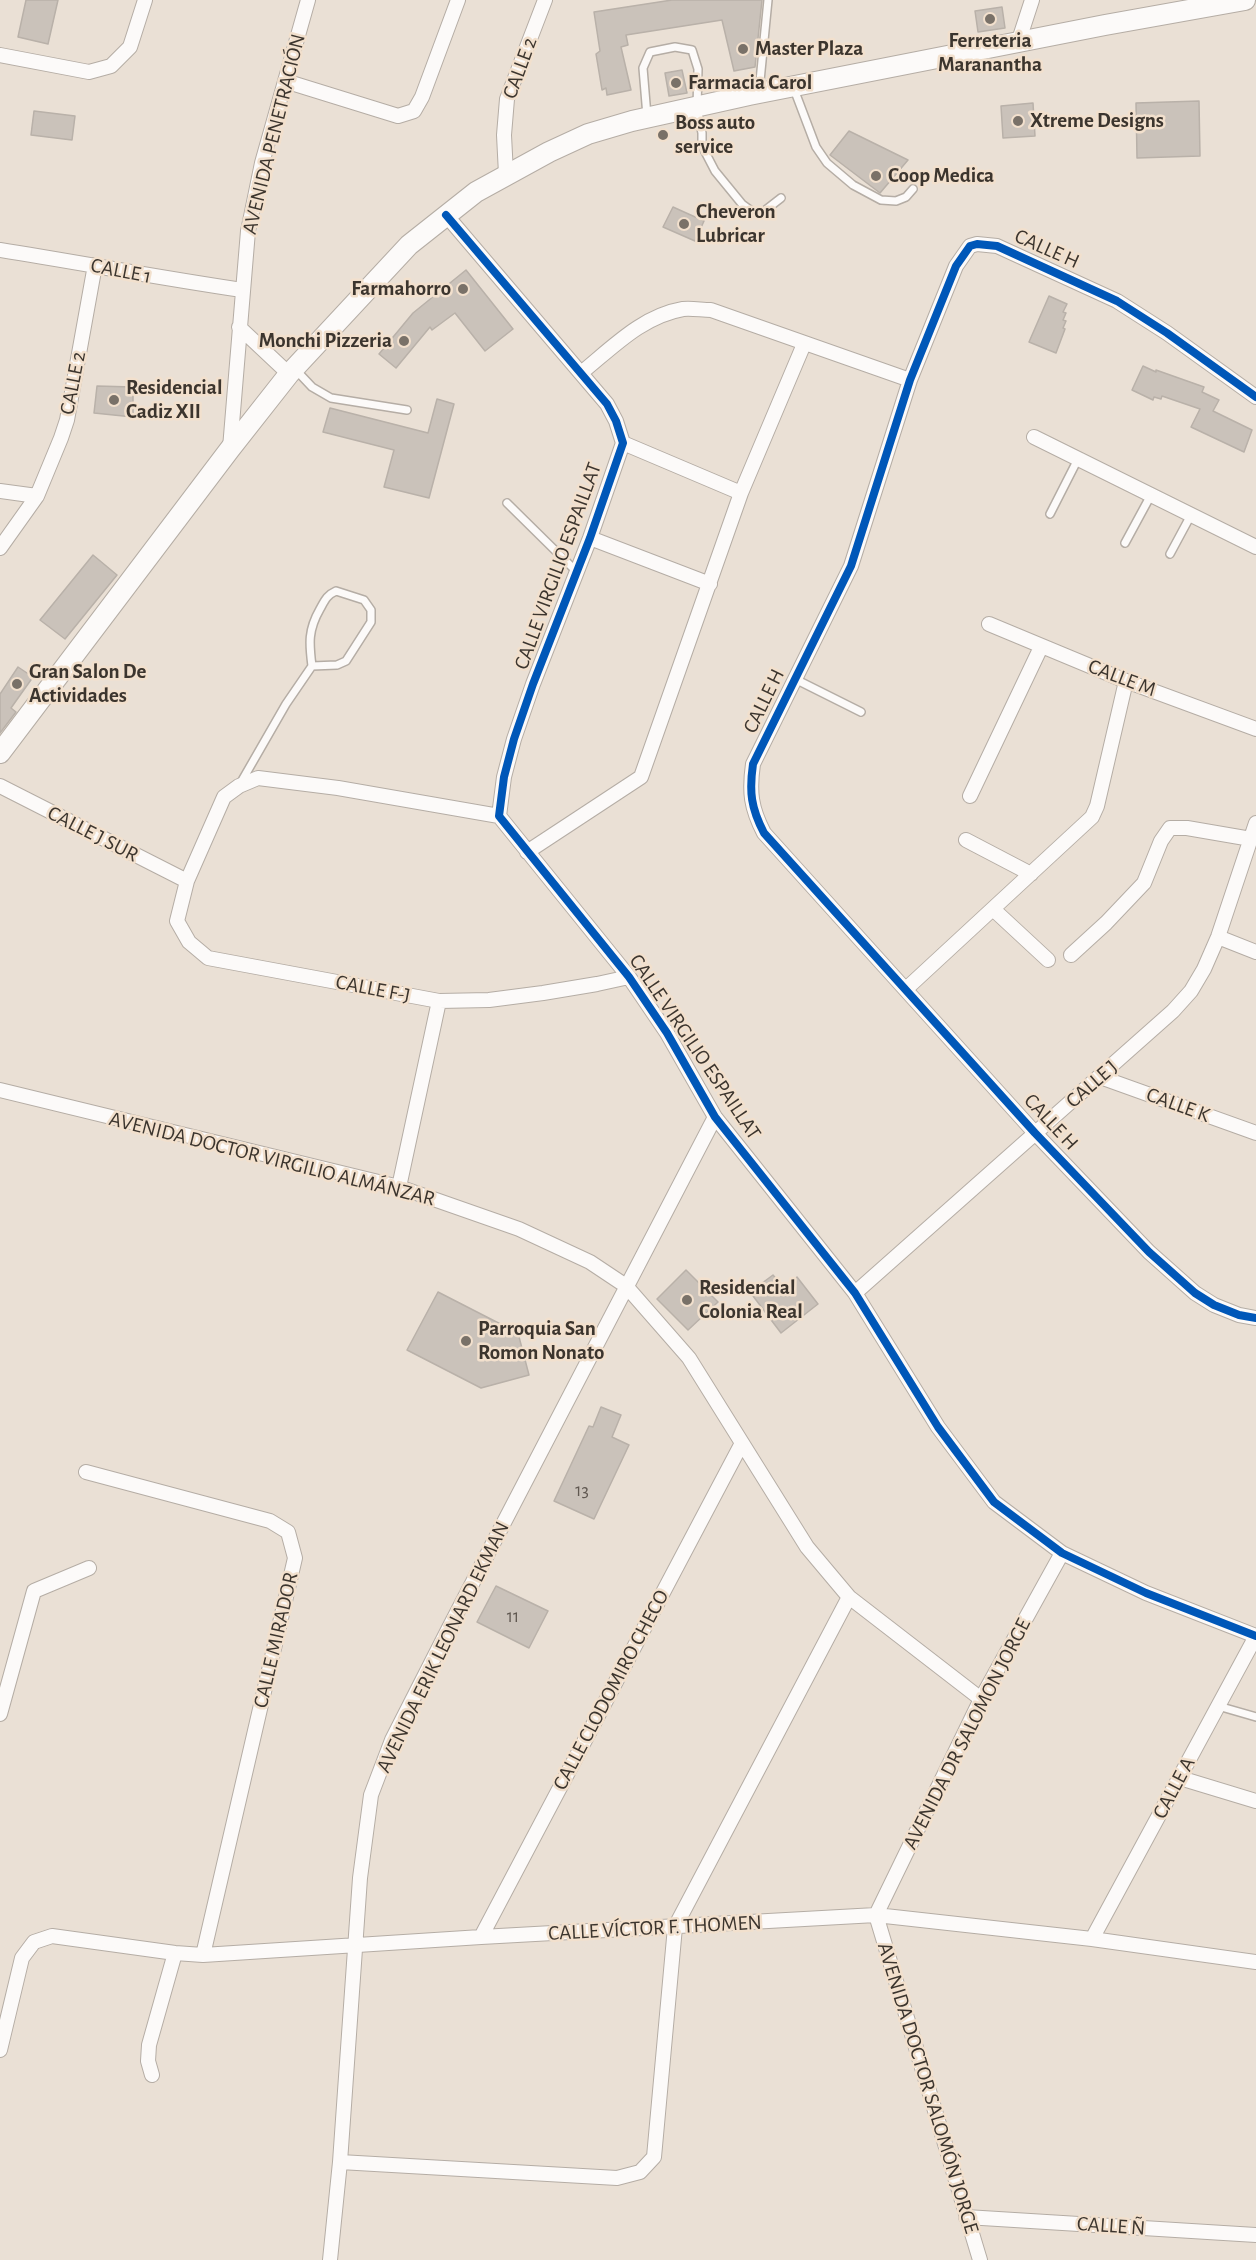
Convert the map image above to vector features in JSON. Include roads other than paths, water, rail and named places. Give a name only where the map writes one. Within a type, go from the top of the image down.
[{"type":"main road","points":[[0,753],[230,449],[292,371],[409,245],[476,192],[506,174],[588,134],[647,118],[793,86],[1222,2],[1245,0]]},
{"type":"street","points":[[0,55],[89,72],[111,66],[130,46],[145,0]]},
{"type":"street","name":"AVENIDA PENETRACIÓN","points":[[230,449],[248,231],[262,163],[308,0]]},
{"type":"street","points":[[285,81],[398,116],[414,111],[422,98],[458,0]]},
{"type":"street","name":"CALLE 2","points":[[506,174],[504,135],[507,99],[545,0]]},
{"type":"street","points":[[1018,43],[1032,0]]},
{"type":"street","name":"CALLE VIRGILIO ESPAILLAT","points":[[446,215],[607,404],[623,443],[578,572],[533,684],[514,739],[504,777],[499,816],[628,976],[668,1033],[715,1117],[855,1293],[938,1427],[994,1502],[1062,1554],[1146,1593],[1256,1636]]},
{"type":"street","name":"CALLE H","points":[[1256,397],[1167,333],[1117,301],[997,246],[977,244],[965,251],[956,266],[910,380],[851,566],[753,764],[750,786],[754,813],[764,833],[1035,1133],[1149,1252],[1195,1293],[1214,1305],[1239,1315],[1256,1318]]},
{"type":"street","name":"CALLE 1","points":[[0,250],[242,290]]},
{"type":"street","name":"CALLE 2","points":[[0,549],[37,496],[67,420],[95,265]]},
{"type":"street","points":[[581,373],[641,325],[660,315],[686,309],[711,310],[910,380]]},
{"type":"street","points":[[239,327],[292,371]]},
{"type":"street","points":[[527,852],[641,777],[741,493],[804,344]]},
{"type":"street","points":[[1034,437],[1256,547]]},
{"type":"street","points":[[623,443],[741,493]]},
{"type":"street","points":[[0,491],[37,496]]},
{"type":"street","points":[[590,538],[710,584]]},
{"type":"street","name":"CALLE M","points":[[989,624],[1126,681],[1256,729]]},
{"type":"street","points":[[970,796],[1041,647]]},
{"type":"street","points":[[906,988],[1092,817],[1126,681]]},
{"type":"street","points":[[187,881],[224,798],[239,786],[258,778],[338,788],[499,816]]},
{"type":"street","name":"CALLE J SUR","points":[[0,786],[187,881]]},
{"type":"street","name":"CALLE J","points":[[855,1293],[1100,1077],[1173,1011],[1191,991],[1218,937],[1256,823]]},
{"type":"street","points":[[1071,955],[1144,883],[1161,841],[1170,828],[1187,828],[1251,839]]},
{"type":"street","points":[[966,840],[1031,874]]},
{"type":"street","name":"CALLE F-J","points":[[187,881],[177,921],[189,942],[208,958],[439,1001],[489,1000],[543,993],[628,976]]},
{"type":"street","points":[[993,909],[1048,960]]},
{"type":"street","points":[[1218,937],[1256,952]]},
{"type":"street","points":[[399,1187],[439,1001]]},
{"type":"street","name":"CALLE K","points":[[1100,1077],[1256,1133]]},
{"type":"street","name":"AVENIDA DOCTOR VIRGILIO ALMÁNZAR","points":[[0,1090],[399,1187],[519,1229],[590,1262],[626,1286],[689,1358],[807,1547],[849,1598],[981,1699]]},
{"type":"street","name":"AVENIDA ERIK LEONARD EKMAN","points":[[330,2260],[340,2162],[360,1878],[371,1795],[392,1740],[715,1117]]},
{"type":"street","name":"CALLE CLODOMIRO CHECO","points":[[481,1937],[742,1443]]},
{"type":"street","name":"CALLE MIRADOR","points":[[86,1472],[270,1521],[288,1532],[296,1558],[203,1955]]},
{"type":"street","name":"AVENIDA DR SALOMON JORGE","points":[[876,1916],[981,1699],[1062,1554]]},
{"type":"street","points":[[0,1714],[34,1591],[89,1568]]},
{"type":"street","points":[[340,2162],[617,2178],[640,2172],[654,2157],[675,1927],[849,1598]]},
{"type":"street","name":"CALLE A","points":[[1092,1939],[1256,1636]]},
{"type":"street","points":[[1180,1778],[1256,1801]]},
{"type":"street","name":"CALLE VÍCTOR F. THOMEN","points":[[0,2050],[22,1958],[34,1942],[52,1936],[203,1955],[355,1947],[481,1937],[876,1916],[1092,1939],[1256,1962]]},
{"type":"street","name":"AVENIDA DOCTOR SALOMÓN JORGE","points":[[876,1916],[980,2260]]},
{"type":"street","points":[[152,2075],[148,2061],[149,2045],[175,1953]]},
{"type":"street","name":"CALLE Ñ","points":[[966,2217],[1256,2235]]},
{"type":"lane","points":[[759,93],[768,0]]},
{"type":"lane","points":[[647,118],[643,68],[650,52],[675,47],[692,50],[698,69],[697,108],[702,146],[716,171],[742,204],[753,212],[763,212],[781,198]]},
{"type":"lane","points":[[793,86],[816,147],[827,163],[853,185],[881,200],[896,201],[906,197],[913,189]]},
{"type":"lane","points":[[292,371],[331,398],[407,410]]},
{"type":"lane","points":[[1050,514],[1077,459]]},
{"type":"lane","points":[[1125,543],[1151,495]]},
{"type":"lane","points":[[507,502],[578,572]]},
{"type":"lane","points":[[1170,554],[1191,514]]},
{"type":"lane","points":[[239,786],[286,704],[312,666],[311,625],[328,595],[336,591],[364,600],[371,610],[371,622],[346,661],[337,665],[312,666]]},
{"type":"lane","points":[[795,679],[861,712]]},
{"type":"lane","points":[[1218,1706],[1256,1717]]},
{"type":"place","name":"Ferreteria Maranantha","points":[[990,19]]},
{"type":"place","name":"Master Plaza","points":[[743,49]]},
{"type":"place","name":"Farmacia Carol","points":[[676,83]]},
{"type":"place","name":"Xtreme Designs","points":[[1018,121]]},
{"type":"place","name":"Boss auto service","points":[[663,135]]},
{"type":"place","name":"Coop Medica","points":[[876,176]]},
{"type":"place","name":"Cheveron Lubricar","points":[[684,224]]},
{"type":"place","name":"Farmahorro","points":[[463,289]]},
{"type":"place","name":"Monchi Pizzeria","points":[[404,341]]},
{"type":"place","name":"Residencial Cadiz XII","points":[[114,400]]},
{"type":"place","name":"Gran Salon De Actividades","points":[[17,684]]},
{"type":"place","name":"Residencial Colonia Real","points":[[687,1300]]},
{"type":"place","name":"Parroquia San Romon Nonato","points":[[466,1341]]}]
